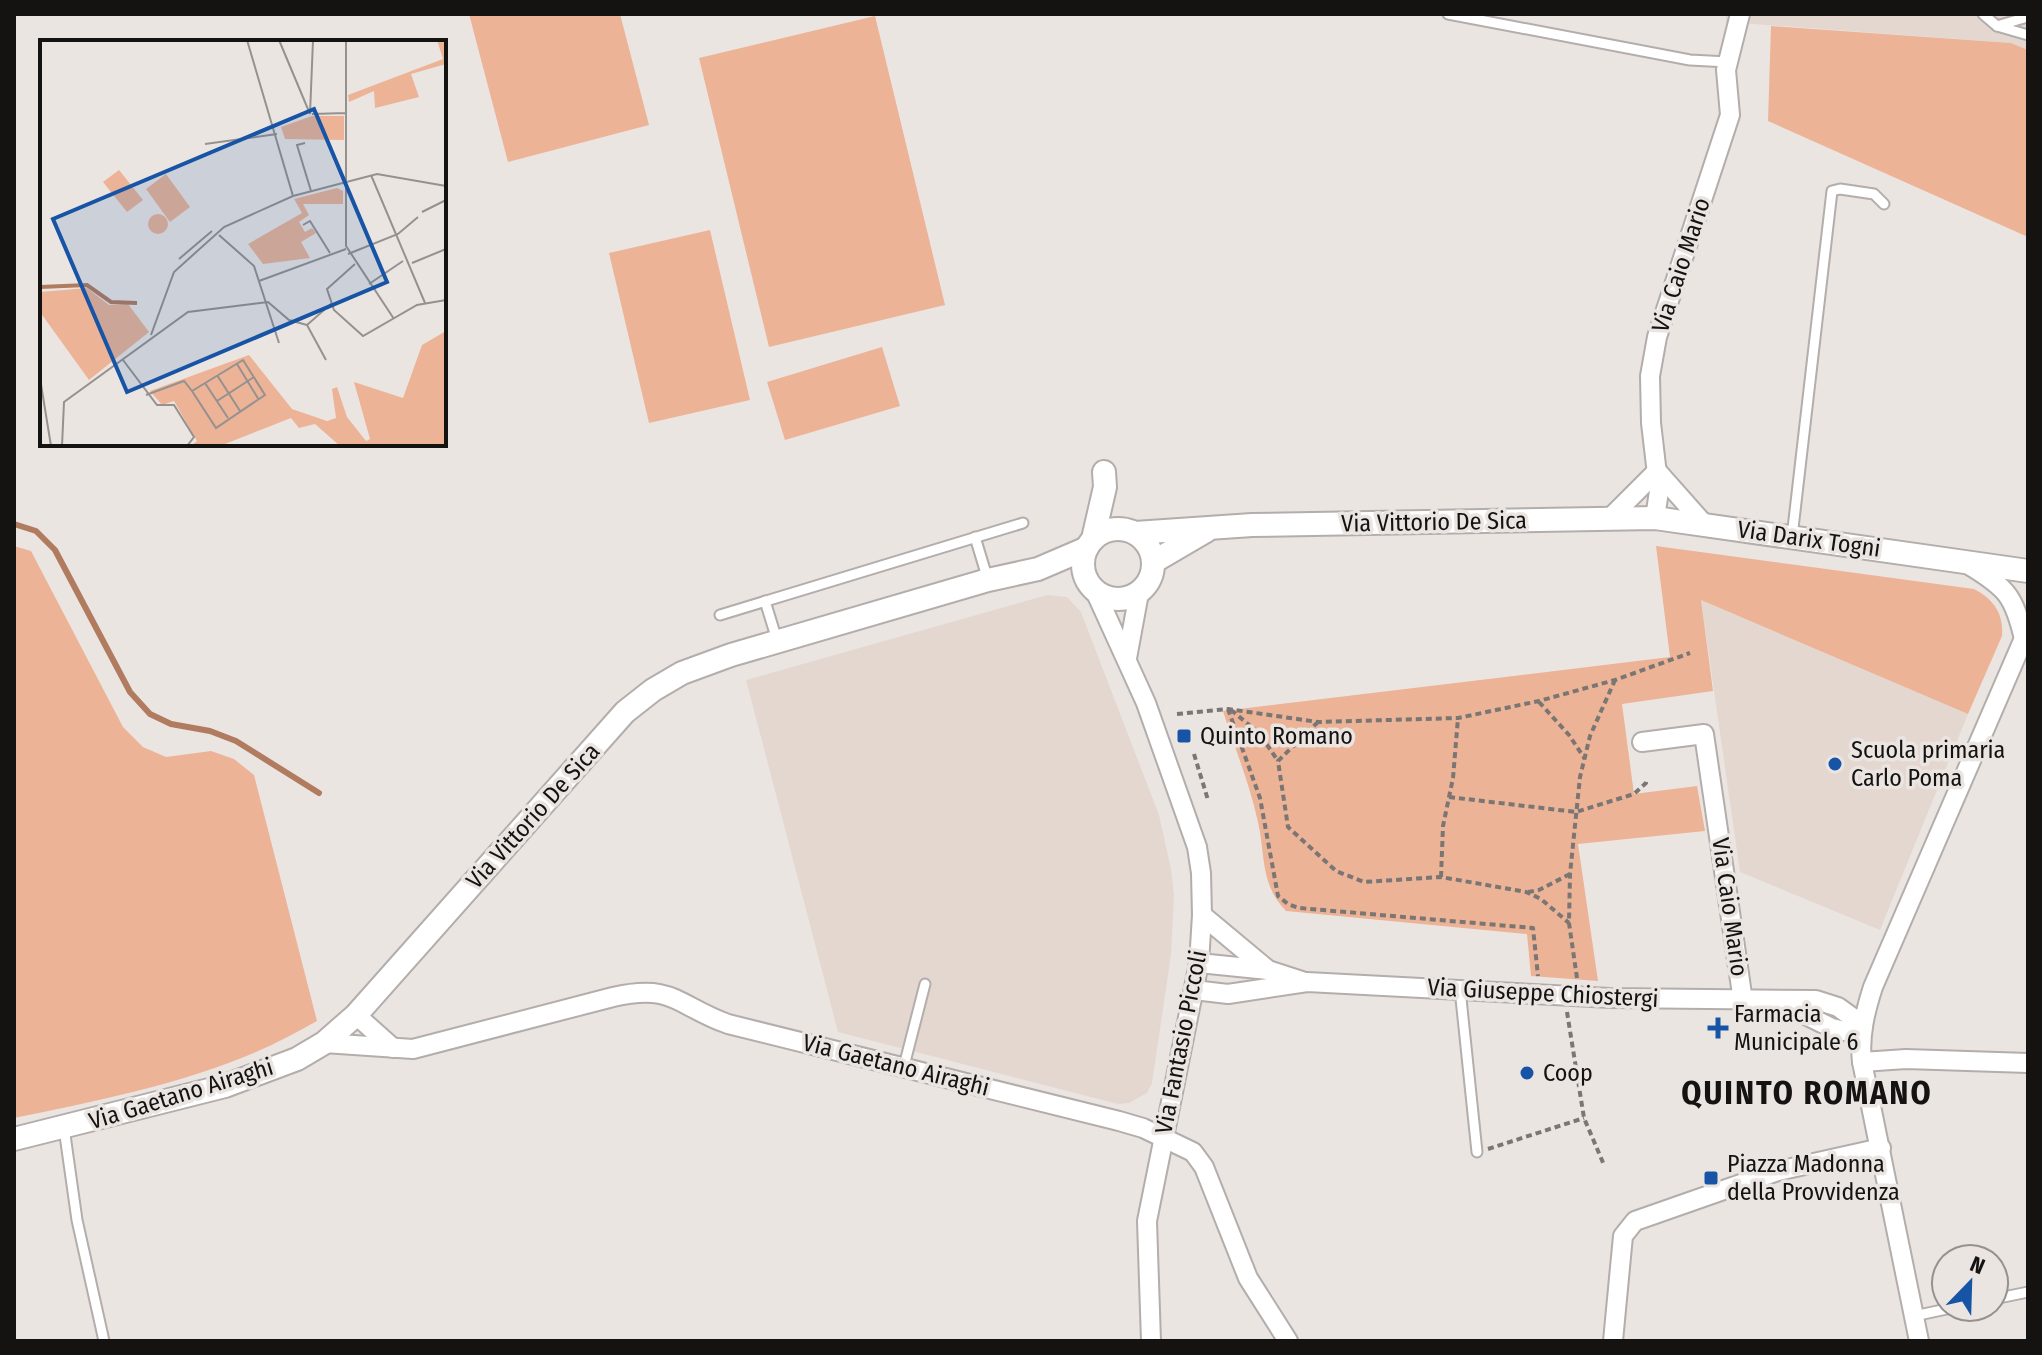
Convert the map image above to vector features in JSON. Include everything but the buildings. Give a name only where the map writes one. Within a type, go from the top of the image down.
[{"type":"street","name":"Via Caio Mario","points":[[1655,518],[1659,491],[1651,423],[1650,376],[1657,337],[1730,115],[1726,70],[1740,14]]},
{"type":"street","points":[[1610,518],[1657,471],[1704,524]]},
{"type":"street","points":[[1091,586],[1083,559],[1090,544],[1105,480],[1130,531],[1151,550],[1153,562],[1152,573],[1139,593],[1127,658]]},
{"type":"street","name":"Via Darix Togni","points":[[1655,518],[2028,571]]},
{"type":"street","name":"Via Vittorio De Sica","points":[[324,1043],[356,1015],[625,712],[682,673],[777,641],[988,580],[1038,569],[1090,544],[1113,529],[1655,518]]},
{"type":"street","name":"Via Vittorio De Sica","points":[[1153,562],[1214,527]]},
{"type":"street","name":"Via Darix Togni","points":[[1963,561],[2006,590],[2026,634]]},
{"type":"street","name":"Via Vittorio De Sica","points":[[1038,569],[1091,586],[1117,600],[1139,593]]},
{"type":"street","name":"Via Fantasio Piccoli","points":[[1091,586],[1146,703],[1197,847],[1201,873],[1199,963],[1147,1221],[1151,1341]]},
{"type":"street","points":[[1919,1341],[1862,1062],[1860,1047],[1863,1025],[1873,987],[2026,634]]},
{"type":"street","name":"Via Caio Mario","points":[[1642,742],[1704,734],[1743,1001]]},
{"type":"street","name":"Via Giuseppe Chiostergi","points":[[1202,915],[1268,970]]},
{"type":"street","name":"Via Giuseppe Chiostergi","points":[[1199,963],[1268,970],[1307,982]]},
{"type":"street","name":"Via Giuseppe Chiostergi","points":[[1194,990],[1228,994],[1307,982],[1583,997],[1778,1001],[1832,1028],[1844,1031],[1863,1025]]},
{"type":"street","name":"Via Gaetano Airaghi","points":[[14,1139],[225,1086],[297,1059],[324,1043],[413,1049],[634,992],[658,992],[678,998],[710,1018],[728,1024],[1119,1121],[1193,1152],[1204,1167],[1248,1278],[1288,1341]]},
{"type":"street","points":[[356,1015],[393,1048]]},
{"type":"street","points":[[1862,1062],[1910,1059],[2028,1063]]},
{"type":"street","points":[[1613,1341],[1623,1236],[1635,1221],[1778,1171],[1881,1148]]},
{"type":"lane","points":[[1448,14],[1690,60],[1728,62]]},
{"type":"lane","points":[[1983,14],[1997,26],[2028,35]]},
{"type":"lane","points":[[1997,26],[2024,18],[2025,14]]},
{"type":"lane","points":[[1792,537],[1832,191],[1840,189],[1874,194],[1884,204]]},
{"type":"lane","points":[[720,615],[1023,523]]},
{"type":"lane","points":[[975,537],[988,580]]},
{"type":"lane","points":[[765,601],[777,641]]},
{"type":"lane","points":[[904,1066],[925,984]]},
{"type":"lane","points":[[1460,989],[1477,1152]]},
{"type":"lane","points":[[64,1128],[77,1220],[104,1341]]},
{"type":"lane","points":[[1914,1316],[1930,1313]]},
{"type":"path","points":[[1177,714],[1229,709],[1318,722],[1458,718],[1539,701],[1615,680],[1690,653]]},
{"type":"path","points":[[1577,981],[1569,923],[1576,812],[1590,736],[1615,680]]},
{"type":"path","points":[[1539,701],[1585,759]]},
{"type":"path","points":[[1229,709],[1259,733],[1278,761],[1288,827],[1336,871],[1364,882],[1441,877],[1526,892],[1541,899],[1569,923]]},
{"type":"path","points":[[1229,709],[1260,798],[1278,896],[1299,908],[1533,928],[1538,978]]},
{"type":"path","points":[[1441,877],[1443,826],[1457,746],[1458,718]]},
{"type":"path","points":[[1278,761],[1318,722]]},
{"type":"path","points":[[1194,754],[1208,800]]},
{"type":"path","points":[[1449,797],[1576,812],[1634,794],[1647,778]]},
{"type":"path","points":[[1526,892],[1539,890],[1570,874]]},
{"type":"path","points":[[1567,1009],[1584,1118],[1604,1165]]},
{"type":"path","points":[[1477,1152],[1584,1118]]},
{"type":"shaded area","points":[[469,14],[620,14],[649,125],[508,162]]},
{"type":"shaded area","points":[[1726,14],[2028,14],[2028,50],[2011,43],[1726,22]]},
{"type":"shaded area","points":[[875,16],[945,305],[769,347],[699,58]]},
{"type":"shaded area","points":[[1771,26],[2011,43],[2028,50],[2028,237],[1768,121]]},
{"type":"shaded area","points":[[710,230],[750,400],[649,423],[609,253]]},
{"type":"shaded area","points":[[882,347],[900,406],[785,440],[767,382]]},
{"type":"shaded area","points":[[14,546],[31,551],[123,727],[143,747],[166,757],[211,751],[234,759],[254,775],[317,1021],[264,1049],[198,1074],[14,1118]]},
{"type":"shaded area","points":[[1656,546],[1974,589],[1987,597],[1996,608],[2002,636],[1968,714],[1701,600],[1713,691],[1622,704],[1634,794],[1697,786],[1705,831],[1578,844],[1598,981],[1531,976],[1527,934],[1286,911],[1271,890],[1267,878],[1254,805],[1223,711],[1670,657]]},
{"type":"shaded area","points":[[1047,595],[1067,597],[1081,612],[1159,815],[1171,869],[1174,895],[1171,955],[1152,1083],[1147,1093],[1129,1103],[1118,1104],[838,1032],[746,680]]},
{"type":"shaded area","name":"Scuola primaria Carlo Poma","points":[[1701,600],[1968,714],[1880,930],[1740,872]]},
{"type":"waterway","points":[[14,524],[36,531],[55,550],[130,692],[150,714],[171,724],[210,731],[236,741],[319,793]]},
{"type":"place","name":"Quinto Romano","points":[[1184,736]]},
{"type":"place","name":"Scuola primaria Carlo Poma","points":[[1835,764]]},
{"type":"place","name":"Farmacia Municipale 6","points":[[1718,1028]]},
{"type":"place","name":"Coop","points":[[1527,1073]]},
{"type":"place","name":"Piazza Madonna della Provvidenza","points":[[1711,1178]]},
{"type":"district","name":"QUINTO ROMANO","points":[[1807,1093]]}]
